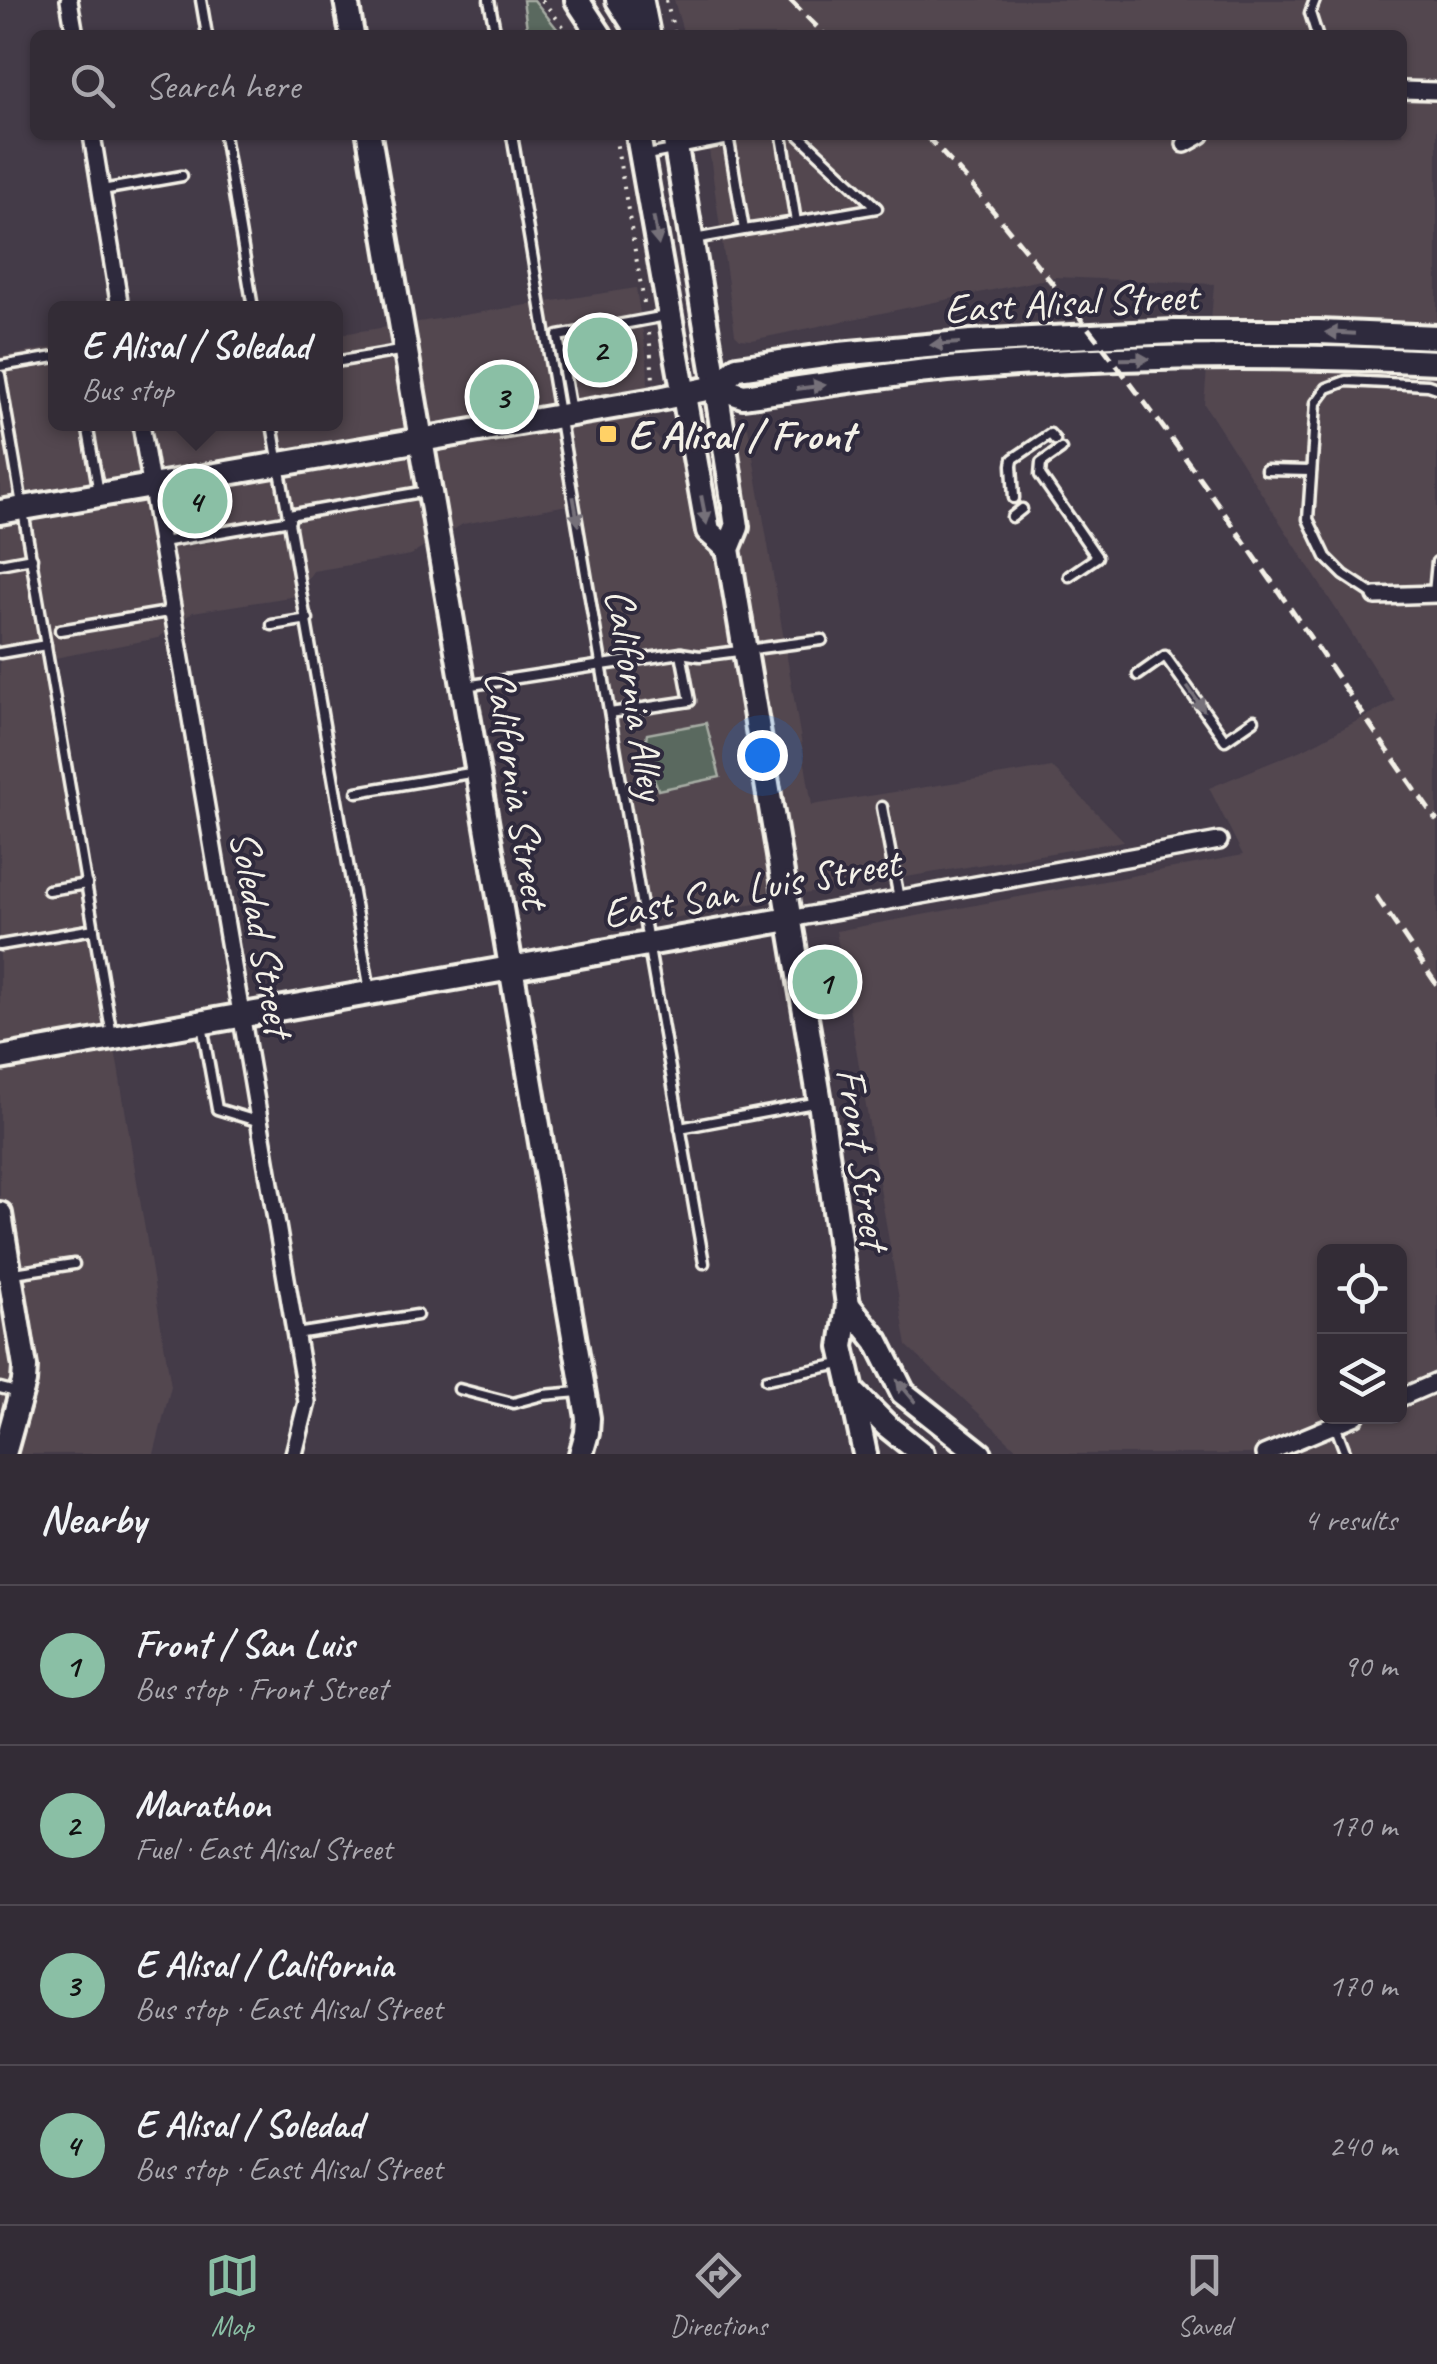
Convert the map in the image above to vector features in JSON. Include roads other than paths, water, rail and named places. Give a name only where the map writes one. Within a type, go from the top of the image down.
[{"type":"main road","points":[[346,0],[351,30]]},
{"type":"main road","points":[[576,0],[597,30]]},
{"type":"main road","points":[[618,0],[640,30]]},
{"type":"main road","points":[[640,0],[643,30]]},
{"type":"main road","name":"California Street","points":[[370,140],[583,1392],[588,1425],[581,1454]]},
{"type":"main road","name":"Front Street","points":[[675,142],[737,528],[728,549],[743,651],[820,1102],[848,1304],[842,1347],[852,1391]]},
{"type":"main road","name":"Front Street","points":[[640,145],[658,317],[684,392],[708,531],[728,549]]},
{"type":"main road","name":"East Alisal Street","points":[[716,387],[737,368],[839,354],[1055,336],[1319,332],[1437,337]]},
{"type":"main road","name":"East Alisal Street","points":[[11,510],[716,387],[743,396],[944,370],[1110,359],[1321,356],[1437,362]]},
{"type":"main road","name":"East San Luis Street","points":[[0,1058],[790,918]]},
{"type":"main road","points":[[0,1214],[25,1367],[10,1391],[4,1454]]},
{"type":"main road","points":[[848,1304],[876,1341],[903,1392],[980,1454]]},
{"type":"main road","points":[[852,1391],[864,1454]]},
{"type":"main road","points":[[852,1391],[922,1454]]},
{"type":"street","points":[[69,0],[74,30]]},
{"type":"street","points":[[1407,90],[1437,91]]},
{"type":"street","points":[[93,140],[119,301]]},
{"type":"street","points":[[1185,144],[1192,140]]},
{"type":"street","name":"Soledad Street","points":[[142,431],[307,1402],[294,1454]]},
{"type":"street","points":[[1376,596],[1436,594]]},
{"type":"street","name":"East San Luis Street","points":[[790,918],[1219,841]]},
{"type":"street","points":[[1407,1395],[1437,1382]]},
{"type":"street","points":[[1264,1454],[1339,1424]]},
{"type":"lane","points":[[201,0],[206,30]]},
{"type":"lane","points":[[489,0],[495,30]]},
{"type":"lane","points":[[1315,0],[1310,13],[1315,30]]},
{"type":"lane","points":[[225,140],[252,301]]},
{"type":"lane","name":"California Alley","points":[[513,140],[565,414],[610,714],[704,1262]]},
{"type":"lane","points":[[729,140],[744,230]]},
{"type":"lane","points":[[783,140],[796,222]]},
{"type":"lane","points":[[691,240],[876,208],[803,140]]},
{"type":"lane","points":[[640,145],[675,142]]},
{"type":"lane","points":[[102,190],[182,176]]},
{"type":"lane","points":[[565,414],[558,336],[658,317]]},
{"type":"lane","points":[[343,361],[406,350]]},
{"type":"lane","points":[[0,366],[48,357]]},
{"type":"lane","points":[[0,375],[11,510],[32,558],[113,1037]]},
{"type":"lane","points":[[1376,596],[1344,575],[1326,557],[1308,519],[1316,402],[1326,388],[1346,381],[1437,388]]},
{"type":"lane","points":[[88,431],[100,494]]},
{"type":"lane","points":[[273,431],[370,992]]},
{"type":"lane","points":[[1014,498],[1014,459],[1050,434],[1055,440]]},
{"type":"lane","points":[[1062,449],[1041,463],[1040,475],[1096,557],[1069,576]]},
{"type":"lane","points":[[1266,470],[1311,472]]},
{"type":"lane","points":[[162,542],[430,490]]},
{"type":"lane","points":[[1012,517],[1022,509]]},
{"type":"lane","points":[[0,564],[32,558]]},
{"type":"lane","points":[[1436,594],[1437,562]]},
{"type":"lane","points":[[60,630],[174,611]]},
{"type":"lane","points":[[272,625],[308,619]]},
{"type":"lane","points":[[464,686],[681,653],[700,656],[822,640]]},
{"type":"lane","points":[[0,653],[46,645]]},
{"type":"lane","points":[[610,714],[690,701],[681,653]]},
{"type":"lane","points":[[1138,675],[1165,656],[1226,740],[1254,720]]},
{"type":"lane","points":[[358,792],[478,772]]},
{"type":"lane","points":[[882,807],[899,899]]},
{"type":"lane","points":[[48,890],[87,884]]},
{"type":"lane","points":[[0,945],[94,929]]},
{"type":"lane","points":[[202,1023],[216,1109],[260,1122]]},
{"type":"lane","points":[[680,1128],[820,1102]]},
{"type":"lane","points":[[10,1274],[74,1264]]},
{"type":"lane","points":[[296,1334],[418,1315]]},
{"type":"lane","points":[[768,1379],[846,1363]]},
{"type":"lane","points":[[459,1389],[513,1403],[543,1395],[583,1392]]},
{"type":"lane","points":[[1335,1426],[1346,1454]]},
{"type":"railway","points":[[790,0],[820,30]]},
{"type":"railway","points":[[930,140],[997,216],[1144,401],[1437,821]]},
{"type":"railway","points":[[1376,896],[1437,985]]},
{"type":"place","name":"Marathon","points":[[600,350]]},
{"type":"place","name":"E Alisal / California","points":[[502,397]]},
{"type":"place","name":"E Alisal / Front","points":[[608,434]]},
{"type":"place","name":"E Alisal / Soledad","points":[[195,501]]},
{"type":"place","name":"Front / San Luis","points":[[825,982]]}]
